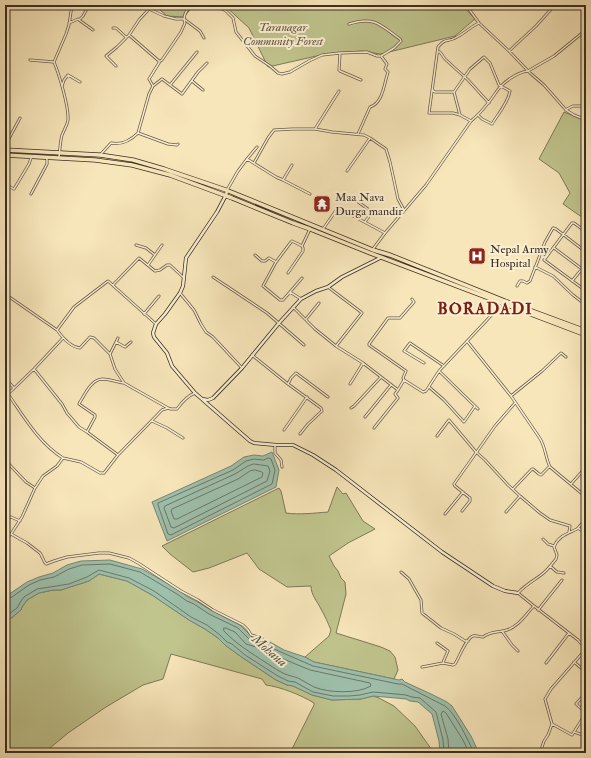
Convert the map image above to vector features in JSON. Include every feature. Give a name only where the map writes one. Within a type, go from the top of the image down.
[{"type":"highway","points":[[5,150],[59,155],[132,165],[170,175],[226,195],[382,258],[586,335]]},
{"type":"highway","points":[[5,155],[47,157],[59,155],[100,155],[133,160],[164,169],[227,191],[373,250],[390,255],[505,301],[586,331]]},
{"type":"main road","points":[[227,191],[217,212],[186,258],[184,278],[180,293],[156,324],[153,331],[153,336],[167,353],[172,366],[195,393],[250,441],[254,443],[293,445],[313,455],[336,470],[437,548],[493,586],[505,591],[518,592]]},
{"type":"main road","points":[[202,398],[208,400],[213,398],[242,368],[278,323],[302,300],[316,291],[328,287],[342,277],[382,258]]},
{"type":"street","points":[[59,155],[62,136],[68,119],[62,86],[54,62],[66,34],[72,5]]},
{"type":"street","points":[[69,24],[78,19],[79,20],[89,5]]},
{"type":"street","points":[[104,5],[108,7],[131,5]]},
{"type":"street","points":[[145,5],[149,9],[164,16],[184,19],[200,31],[204,38]]},
{"type":"street","points":[[153,86],[149,79],[181,32],[185,23],[184,19],[186,12],[191,5]]},
{"type":"street","points":[[215,5],[226,11],[233,18],[236,32],[255,56],[278,73],[282,74],[290,72],[308,61],[322,55],[367,52],[381,56],[394,48],[401,41],[377,23],[369,20],[349,24]]},
{"type":"street","points":[[466,5],[479,23],[544,85],[566,110],[586,120]]},
{"type":"street","points":[[510,52],[555,5]]},
{"type":"street","points":[[116,66],[106,56],[129,35],[139,20],[149,9]]},
{"type":"street","points":[[79,20],[93,30]]},
{"type":"street","points":[[471,121],[453,113],[429,113],[438,47],[442,42],[451,41],[457,38],[472,26],[479,23]]},
{"type":"street","points":[[113,28],[116,28],[126,37]]},
{"type":"street","points":[[373,250],[384,233],[426,185],[471,121],[489,102],[500,86],[512,77],[528,71],[554,56],[586,30]]},
{"type":"street","points":[[129,35],[160,62]]},
{"type":"street","points":[[170,85],[197,52]]},
{"type":"street","points":[[437,52],[440,52],[445,59],[489,102]]},
{"type":"street","points":[[340,53],[340,71],[361,80]]},
{"type":"street","points":[[357,134],[370,107],[374,106],[380,99],[388,72],[385,69],[387,64],[381,56]]},
{"type":"street","points":[[460,116],[454,92],[464,77],[484,57],[490,63],[499,85],[510,91],[506,103],[492,124],[482,119],[478,115]]},
{"type":"street","points":[[30,60],[54,62]]},
{"type":"street","points":[[100,155],[111,143],[123,143],[138,133],[149,94],[153,86],[162,79],[182,94],[198,72],[207,63]]},
{"type":"street","points":[[62,86],[68,75],[80,82]]},
{"type":"street","points":[[192,81],[203,90]]},
{"type":"street","points":[[433,90],[435,92],[454,92]]},
{"type":"street","points":[[315,129],[339,91]]},
{"type":"street","points":[[566,110],[572,106],[581,106],[586,104]]},
{"type":"street","points":[[5,146],[20,118]]},
{"type":"street","points":[[254,163],[274,130],[315,129],[364,135],[386,149],[398,199],[404,210]]},
{"type":"street","points":[[138,133],[168,144],[178,144]]},
{"type":"street","points":[[347,171],[370,138]]},
{"type":"street","points":[[227,191],[238,170],[257,147]]},
{"type":"street","points":[[5,186],[14,189],[29,164],[31,156]]},
{"type":"street","points":[[31,194],[47,164],[47,157]]},
{"type":"street","points":[[247,159],[276,177],[310,194]]},
{"type":"street","points":[[283,180],[292,165]]},
{"type":"street","points":[[354,199],[372,212],[365,222]]},
{"type":"street","points":[[323,229],[337,209],[340,209],[384,233]]},
{"type":"street","points":[[586,232],[573,223],[544,260],[586,291]]},
{"type":"street","points":[[517,286],[520,281],[527,283],[530,281],[545,242],[553,228],[586,252]]},
{"type":"street","points":[[288,273],[303,251],[302,246],[310,229]]},
{"type":"street","points":[[302,246],[292,241],[291,242],[276,262],[263,286],[281,300],[302,278]]},
{"type":"street","points":[[136,245],[146,248],[155,255]]},
{"type":"street","points":[[148,265],[162,245]]},
{"type":"street","points":[[553,248],[586,272]]},
{"type":"street","points":[[255,255],[264,261],[269,258],[276,262]]},
{"type":"street","points":[[113,285],[139,258],[155,271],[170,265],[184,278]]},
{"type":"street","points":[[572,281],[586,264]]},
{"type":"street","points":[[535,267],[552,276],[586,305]]},
{"type":"street","points":[[213,277],[267,313],[304,345]]},
{"type":"street","points":[[57,330],[74,307],[108,281],[156,324]]},
{"type":"street","points":[[328,287],[362,313],[336,346]]},
{"type":"street","points":[[290,292],[302,300]]},
{"type":"street","points":[[180,293],[194,310],[206,332],[242,368]]},
{"type":"street","points":[[5,294],[57,330],[63,338],[77,348],[80,348],[90,337],[94,338],[110,354],[115,369],[124,384]]},
{"type":"street","points":[[144,314],[159,296]]},
{"type":"street","points":[[374,428],[398,398],[395,394],[404,380],[403,378],[406,371],[369,344],[388,318],[400,318],[414,302],[412,299]]},
{"type":"street","points":[[306,319],[319,303]]},
{"type":"street","points":[[404,380],[423,392],[426,391],[439,371],[502,303]]},
{"type":"street","points":[[293,307],[336,346],[363,363],[398,390]]},
{"type":"street","points":[[8,394],[63,338]]},
{"type":"street","points":[[110,354],[118,338]]},
{"type":"street","points":[[467,341],[511,396],[543,443],[547,462],[550,467],[586,497]]},
{"type":"street","points":[[116,342],[125,347],[130,342]]},
{"type":"street","points":[[424,363],[404,351],[410,343],[444,366]]},
{"type":"street","points":[[511,396],[542,371],[561,353],[566,357]]},
{"type":"street","points":[[252,355],[321,408],[322,411],[300,434]]},
{"type":"street","points":[[350,384],[363,363]]},
{"type":"street","points":[[34,369],[79,427],[118,455]]},
{"type":"street","points":[[439,371],[478,409]]},
{"type":"street","points":[[288,384],[296,373],[328,397]]},
{"type":"street","points":[[351,408],[381,377]]},
{"type":"street","points":[[5,378],[14,388]]},
{"type":"street","points":[[87,432],[95,415],[80,404],[80,402],[94,382],[103,379],[124,384],[171,409],[177,409],[185,399],[195,393]]},
{"type":"street","points":[[365,417],[391,384]]},
{"type":"street","points":[[429,387],[444,400],[464,422],[475,406]]},
{"type":"street","points":[[5,392],[8,394],[26,421],[53,452],[63,458],[81,462],[100,473],[104,473],[118,455],[162,410],[168,408]]},
{"type":"street","points":[[284,430],[306,397]]},
{"type":"street","points":[[462,511],[470,501],[470,498],[454,484],[495,426],[515,403]]},
{"type":"street","points":[[437,436],[449,420],[476,452],[520,496],[550,520],[570,526],[569,532]]},
{"type":"street","points":[[152,421],[168,428],[183,438]]},
{"type":"street","points":[[276,445],[275,453],[281,460],[282,467]]},
{"type":"street","points":[[5,539],[11,534],[20,521],[35,488],[43,476],[57,466],[63,458]]},
{"type":"street","points":[[5,460],[26,482],[35,488]]},
{"type":"street","points":[[513,489],[532,469],[541,475],[550,467]]},
{"type":"street","points":[[571,484],[586,467]]},
{"type":"street","points":[[445,514],[463,492]]},
{"type":"street","points":[[506,512],[520,496]]},
{"type":"street","points":[[5,520],[11,518],[20,521]]},
{"type":"street","points":[[540,753],[552,724],[545,699],[551,689],[586,649],[569,632],[561,628],[538,610],[518,592],[541,574],[556,559],[557,555],[554,546],[557,541],[569,532],[578,528],[586,519]]},
{"type":"street","points":[[578,528],[586,533]]},
{"type":"street","points":[[11,534],[27,543],[40,553],[46,564],[67,557],[99,553],[109,553],[129,558],[213,610],[243,625],[251,635],[262,638]]},
{"type":"street","points":[[543,539],[548,544],[554,546]]},
{"type":"street","points":[[550,566],[557,572],[564,573]]},
{"type":"street","points":[[401,572],[409,579],[421,600],[422,613],[441,628],[465,641],[468,641]]},
{"type":"street","points":[[538,610],[562,580]]},
{"type":"street","points":[[422,667],[444,663],[455,664],[460,653],[471,637],[474,635],[483,637],[490,632],[509,630],[517,624],[534,606]]},
{"type":"street","points":[[502,631],[518,651]]},
{"type":"street","points":[[546,663],[569,632]]},
{"type":"street","points":[[437,643],[448,651],[444,663]]},
{"type":"street","points":[[574,662],[586,672]]},
{"type":"street","points":[[552,724],[572,735],[586,713],[576,704],[584,696]]},
{"type":"street","points":[[574,732],[586,736]]},
{"type":"green space","points":[[154,5],[194,5],[184,17],[167,16]]},
{"type":"green space","name":"Taranagar Community Forest","points":[[224,5],[462,5],[475,19],[455,36],[385,53],[380,54],[362,51],[336,53],[268,67],[249,28]]},
{"type":"green space","points":[[564,112],[586,121],[586,220],[563,204],[570,193],[559,173],[539,159]]},
{"type":"green space","points":[[337,487],[343,494],[346,493],[363,521],[375,529],[348,543],[329,556],[341,578],[345,582],[346,594],[336,633],[390,651],[395,657],[398,670],[394,679],[314,662],[305,657],[329,636],[331,630],[313,595],[311,586],[287,587],[259,569],[247,553],[209,568],[193,572],[162,546],[279,488],[286,513],[302,514],[328,512]]},
{"type":"green space","points":[[99,574],[127,581],[152,595],[205,629],[229,648],[276,680],[287,685],[293,686],[312,695],[332,700],[361,699],[373,696],[394,706],[415,726],[434,753],[290,753],[314,703],[291,692],[266,685],[262,679],[171,654],[163,679],[143,685],[106,707],[68,733],[44,753],[5,753],[5,623],[21,610],[27,600],[39,593],[61,590],[89,581]]},
{"type":"water","points":[[272,452],[279,470],[276,487],[167,541],[152,502],[231,466],[244,457],[254,455],[263,456]]},
{"type":"water","name":"Mohana","points":[[110,560],[142,569],[179,590],[188,597],[240,625],[251,636],[270,642],[284,650],[305,657],[314,662],[399,680],[402,679],[405,682],[447,702],[452,706],[471,736],[479,753],[440,753],[439,741],[432,714],[418,702],[406,699],[373,696],[361,699],[332,700],[312,695],[276,680],[229,648],[205,629],[127,581],[99,574],[89,581],[61,590],[39,593],[27,600],[21,610],[5,623],[5,597],[27,582],[53,573],[67,565],[81,561]]},
{"type":"place","name":"Maa Nava Durga mandir","points":[[322,204]]},
{"type":"place","name":"Nepal Army Hospital","points":[[477,256]]},
{"type":"district","name":"BORADADI","points":[[485,308]]}]
